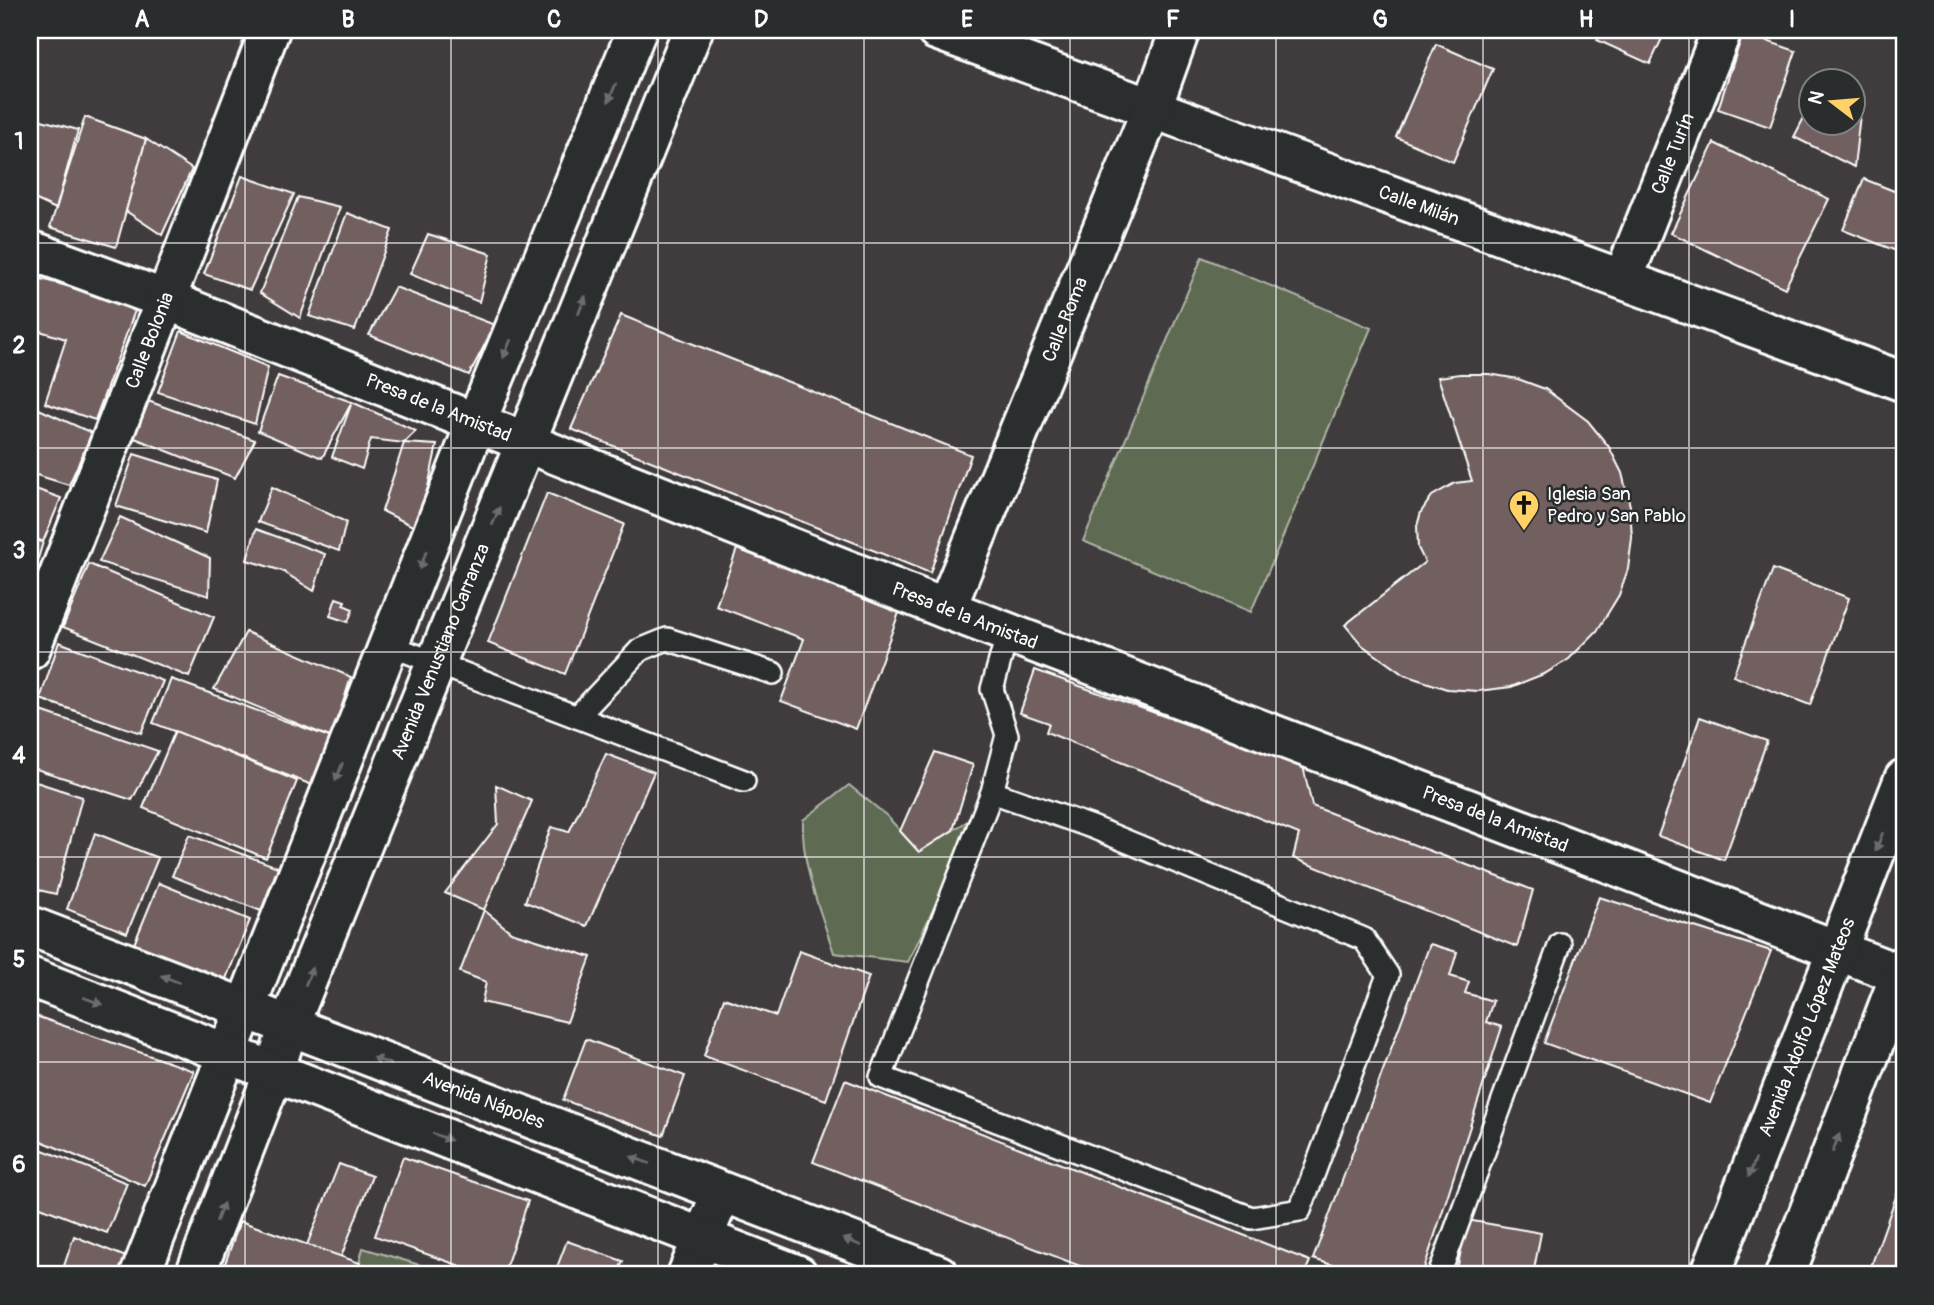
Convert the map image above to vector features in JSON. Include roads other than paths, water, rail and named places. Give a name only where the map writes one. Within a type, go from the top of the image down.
[{"type":"street","name":"Calle Bolonia","points":[[30,650],[270,30]]},
{"type":"street","points":[[140,1275],[477,423],[637,30]]},
{"type":"street","name":"Avenida Venustiano Carranza","points":[[195,1275],[274,1072],[289,1025],[693,30]]},
{"type":"street","name":"Calle Milán","points":[[936,30],[1904,382]]},
{"type":"street","name":"Calle Roma","points":[[946,609],[1152,108],[1180,30]]},
{"type":"street","name":"Calle Turín","points":[[1623,279],[1722,30]]},
{"type":"street","name":"Presa de la Amistad","points":[[30,250],[164,299],[526,445],[946,609],[1836,950],[1903,972]]},
{"type":"street","name":"Avenida Adolfo López Mateos","points":[[1710,1275],[1904,779]]},
{"type":"street","name":"Avenida Nápoles","points":[[30,926],[939,1275]]},
{"type":"street","points":[[1785,1275],[1903,972]]},
{"type":"street","points":[[30,977],[798,1275]]},
{"type":"street","points":[[687,1275],[722,1192]]},
{"type":"lane","points":[[992,792],[1092,827],[1364,939],[1388,975],[1300,1210],[1252,1218],[881,1077],[992,792],[1007,735],[992,690],[1008,632]]},
{"type":"lane","points":[[577,717],[640,650],[667,639],[773,673]]},
{"type":"lane","points":[[389,645],[744,781]]},
{"type":"lane","points":[[1439,1275],[1560,944]]},
{"type":"place","name":"Iglesia San Pedro y San Pablo","points":[[1524,532]]}]
